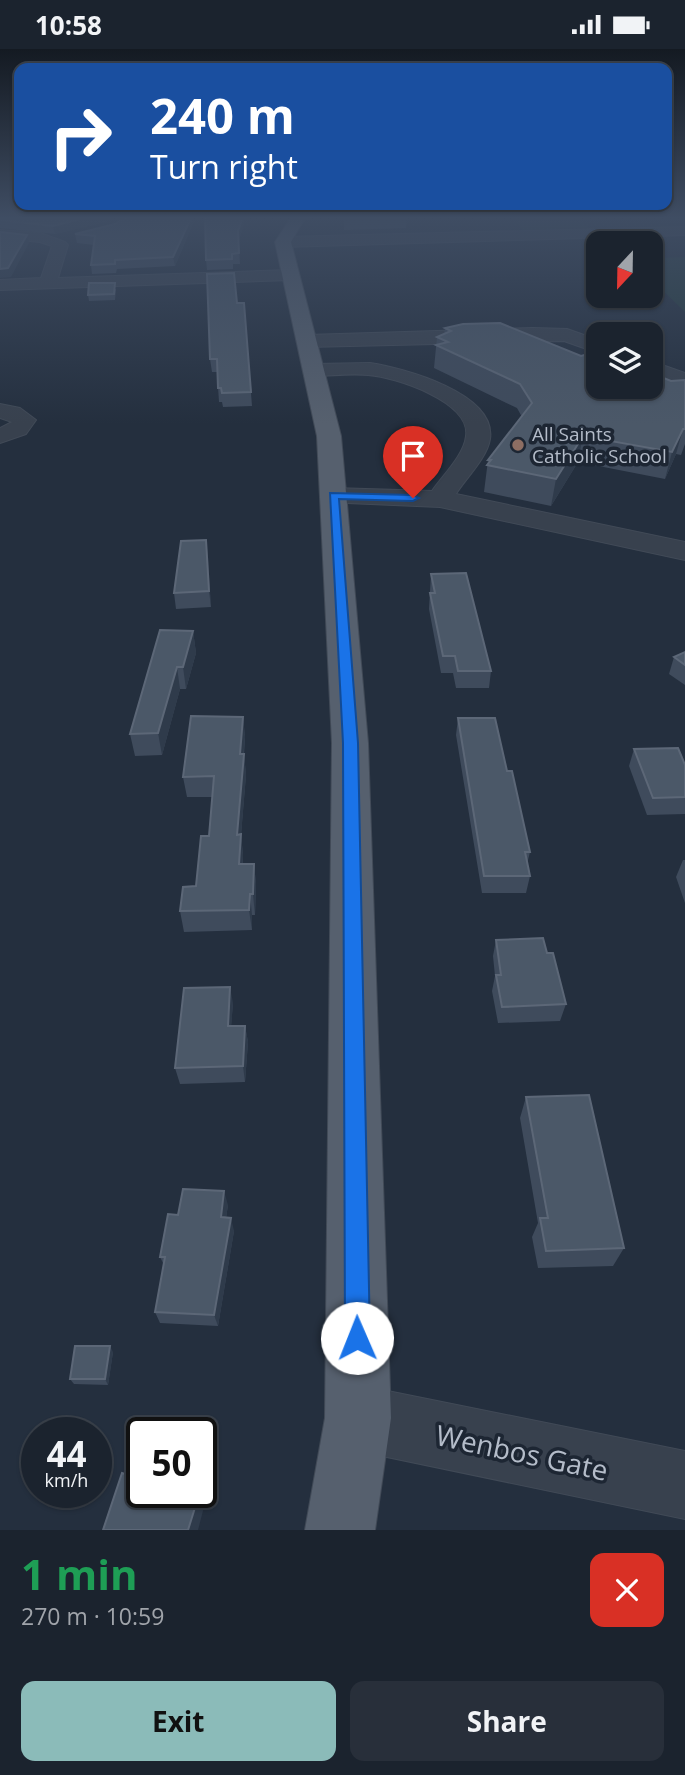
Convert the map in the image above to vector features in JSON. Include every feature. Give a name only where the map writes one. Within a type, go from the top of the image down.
[{"type":"main road","points":[[293,285],[329,436],[351,743],[358,1419],[340,1530]]},
{"type":"street","points":[[310,356],[439,337],[567,335],[586,342]]},
{"type":"street","points":[[376,369],[386,361],[430,347],[439,337]]},
{"type":"street","points":[[310,356],[407,377],[461,402],[478,421],[478,440],[440,499]]},
{"type":"street","points":[[663,372],[685,380]]},
{"type":"street","points":[[0,411],[12,413],[25,420],[18,429],[0,436]]},
{"type":"street","points":[[333,496],[440,499],[685,551]]},
{"type":"street","name":"Wenbos Gate","points":[[358,1419],[685,1485]]},
{"type":"green space","points":[[663,285],[685,285],[685,312],[663,291]]},
{"type":"building","points":[[89,285],[115,285],[114,294],[88,295]]},
{"type":"building","points":[[207,285],[235,285],[237,303],[244,303],[251,392],[222,393],[221,388],[218,388],[217,359],[210,359]]},
{"type":"building","points":[[500,323],[581,356],[586,355],[586,399],[663,399],[663,378],[671,381],[685,380],[685,429],[672,452],[583,436],[556,479],[487,465],[491,460],[488,460],[532,403],[520,384],[436,345],[448,342],[437,337],[451,331],[445,328],[463,324]]},
{"type":"building","points":[[206,540],[209,591],[174,593],[181,541]]},
{"type":"building","points":[[466,573],[491,671],[458,671],[455,656],[443,656],[430,593],[435,593],[431,574]]},
{"type":"building","points":[[160,630],[193,631],[183,667],[177,667],[158,733],[130,734]]},
{"type":"building","points":[[685,652],[685,665],[674,657]]},
{"type":"building","points":[[191,716],[243,717],[240,754],[244,754],[237,835],[241,834],[239,864],[254,864],[253,894],[250,894],[249,910],[180,911],[183,887],[196,886],[201,836],[209,836],[214,776],[183,777]]},
{"type":"building","points":[[458,718],[495,718],[507,771],[512,771],[530,852],[525,852],[530,876],[484,876]]},
{"type":"building","points":[[678,748],[685,765],[685,797],[653,798],[634,749]]},
{"type":"building","points":[[543,938],[547,953],[553,953],[566,1004],[502,1007],[496,975],[501,975],[496,940]]},
{"type":"building","points":[[230,987],[228,1026],[245,1026],[243,1066],[175,1068],[184,988]]},
{"type":"building","points":[[589,1095],[624,1248],[546,1251],[540,1218],[548,1218],[526,1097]]},
{"type":"building","points":[[183,1189],[224,1191],[221,1217],[231,1218],[214,1315],[155,1312],[165,1257],[160,1257],[168,1214],[178,1215]]},
{"type":"building","points":[[75,1346],[110,1346],[105,1379],[70,1379]]},
{"type":"building","points":[[122,1473],[126,1474],[126,1508],[195,1508],[188,1530],[103,1530]]},
{"type":"place","name":"All Saints Catholic School","points":[[518,445]]},
{"type":"route","points":[[357,1338],[351,743],[333,496],[413,498]]}]
